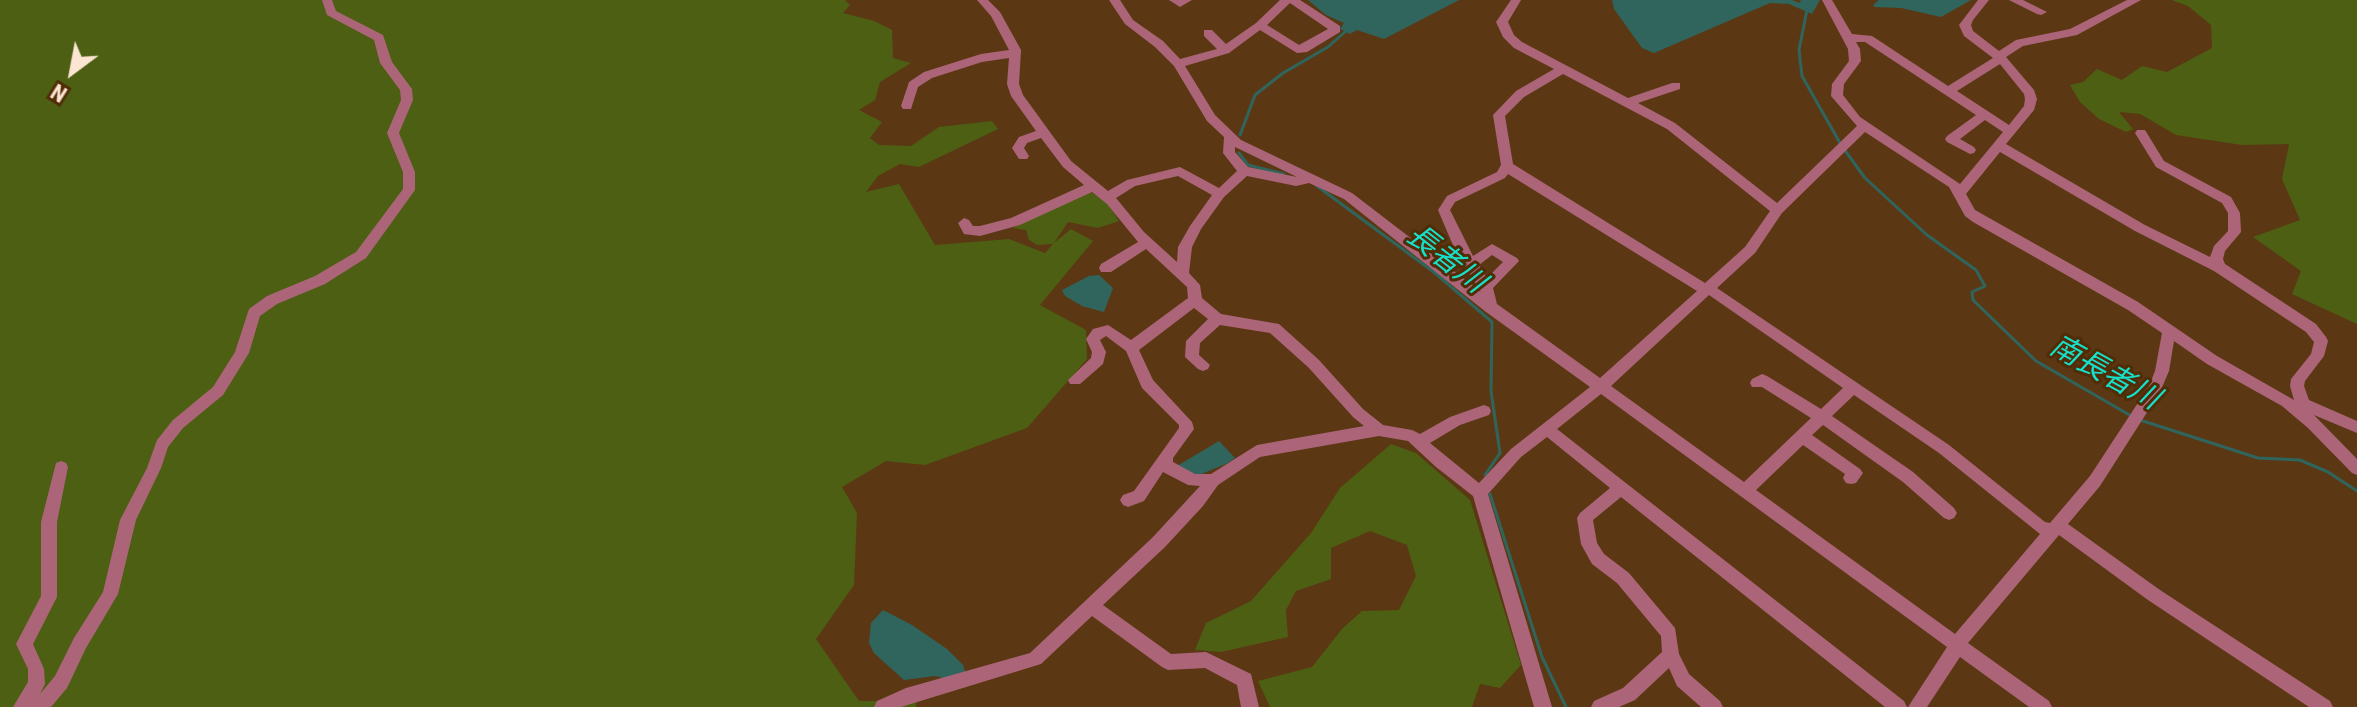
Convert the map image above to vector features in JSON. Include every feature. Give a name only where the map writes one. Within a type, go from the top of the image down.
[{"type":"street","points":[[40,707],[61,682],[110,594],[128,520],[154,468],[162,444],[178,424],[218,391],[242,353],[254,313],[272,300],[353,262],[384,227],[409,190],[409,172],[393,133],[407,100],[406,89],[386,63],[379,38],[331,13],[327,0]]},
{"type":"street","points":[[982,0],[996,14],[1015,53],[1013,84],[1017,96],[1067,164],[1107,198],[1147,242],[1193,285],[1195,300],[1217,319],[1274,328],[1314,364],[1358,413],[1379,430]]},
{"type":"street","points":[[1114,0],[1129,22],[1159,44],[1178,64],[1211,118],[1230,137],[1250,152],[1348,196],[1491,308],[2043,707]]},
{"type":"street","points":[[1174,0],[1180,4],[1187,0]]},
{"type":"street","points":[[1178,64],[1225,50],[1289,0],[1336,29],[1303,49],[1297,49],[1260,25]]},
{"type":"street","points":[[1516,0],[1504,15],[1504,30],[1518,45],[1560,70],[1671,126],[1777,210]]},
{"type":"street","points":[[1827,0],[1854,49],[1855,61],[1838,84],[1837,96],[1840,103],[1864,126],[1954,184],[1970,213],[1978,219],[2133,306],[2212,360],[2287,402],[2357,469]]},
{"type":"street","points":[[1961,192],[2030,107],[2030,93],[2000,57],[1968,33],[1965,25],[1984,0]]},
{"type":"street","points":[[2014,0],[2041,12]]},
{"type":"street","points":[[1948,91],[2020,43],[2073,32],[2136,0]]},
{"type":"street","points":[[1208,33],[1225,50]]},
{"type":"street","points":[[1850,38],[1868,39],[2010,131]]},
{"type":"street","points":[[907,106],[913,85],[928,75],[981,58],[1015,53]]},
{"type":"street","points":[[1560,70],[1520,94],[1499,115],[1507,165],[1512,171],[1707,289],[1944,449],[2041,528],[2055,527],[2324,707]]},
{"type":"street","points":[[1627,103],[1676,86]]},
{"type":"street","points":[[1970,150],[1951,139],[1983,116]]},
{"type":"street","points":[[1480,492],[1516,453],[1600,387],[1750,250],[1777,210],[1864,126]]},
{"type":"street","points":[[1023,156],[1018,148],[1023,140],[1044,132]]},
{"type":"street","points":[[2141,133],[2160,164],[2227,200],[2234,213],[2235,232],[2219,249],[2216,259],[2219,267]]},
{"type":"street","points":[[1230,137],[1229,153],[1244,171],[1310,180]]},
{"type":"street","points":[[1998,145],[2140,228],[2219,267],[2311,328],[2321,341],[2317,356],[2298,379],[2308,419]]},
{"type":"street","points":[[1491,308],[1486,287],[1444,210],[1445,205],[1501,175],[1507,165]]},
{"type":"street","points":[[1107,198],[1131,183],[1180,171],[1220,194]]},
{"type":"street","points":[[1182,274],[1185,247],[1196,226],[1220,194],[1244,171]]},
{"type":"street","points":[[964,223],[969,231],[980,231],[1015,222],[1093,186]]},
{"type":"street","points":[[1106,268],[1147,242]]},
{"type":"street","points":[[1471,264],[1492,249],[1512,261],[1486,287]]},
{"type":"street","points":[[1131,348],[1195,300]]},
{"type":"street","points":[[1203,365],[1192,357],[1193,341],[1217,319]]},
{"type":"street","points":[[1075,380],[1098,360],[1099,352],[1093,339],[1098,333],[1108,330],[1131,348],[1147,384],[1185,422],[1187,429],[1139,496],[1128,500]]},
{"type":"street","points":[[1917,707],[1957,644],[2095,481],[2155,388],[2162,371],[2169,331]]},
{"type":"street","points":[[1757,383],[1762,380],[1822,417],[1908,477],[1949,513]]},
{"type":"street","points":[[1745,491],[1853,387]]},
{"type":"street","points":[[2303,404],[2357,427]]},
{"type":"street","points":[[1419,442],[1455,421],[1484,411]]},
{"type":"street","points":[[1547,429],[1898,707]]},
{"type":"street","points":[[883,707],[906,696],[1035,659],[1159,542],[1198,501],[1213,480],[1257,451],[1379,430],[1396,430],[1412,436],[1441,463],[1480,492],[1543,707]]},
{"type":"street","points":[[1802,436],[1855,473],[1851,478]]},
{"type":"street","points":[[1165,457],[1166,466],[1176,474],[1193,480],[1213,480]]},
{"type":"street","points":[[22,707],[37,684],[36,669],[24,644],[49,597],[49,522],[61,467]]},
{"type":"street","points":[[1621,488],[1585,518],[1589,544],[1598,559],[1623,578],[1669,633],[1671,655],[1683,680],[1714,707]]},
{"type":"street","points":[[1092,606],[1168,662],[1206,660],[1245,680],[1250,707]]},
{"type":"street","points":[[1600,707],[1625,702],[1671,655]]},
{"type":"green space","points":[[0,0],[845,0],[850,5],[843,13],[874,21],[892,30],[893,58],[911,63],[880,82],[875,100],[859,110],[882,122],[870,138],[879,145],[911,146],[939,127],[992,121],[998,129],[919,167],[900,164],[878,176],[866,192],[899,184],[935,245],[1009,239],[1045,253],[1053,244],[1037,245],[1029,240],[1026,230],[1013,228],[1089,191],[1106,201],[1119,221],[1098,228],[1068,222],[1054,243],[1071,229],[1093,241],[1040,305],[1086,330],[1087,359],[1027,428],[925,465],[886,461],[842,487],[857,513],[854,585],[816,639],[859,701],[916,701],[916,707],[0,707]]},
{"type":"green space","points":[[2172,0],[2357,0],[2357,324],[2292,294],[2301,271],[2253,237],[2300,220],[2282,179],[2289,144],[2242,145],[2176,135],[2140,114],[2119,112],[2133,129],[2126,132],[2099,119],[2080,102],[2070,85],[2083,82],[2097,69],[2122,80],[2142,66],[2167,72],[2212,48],[2211,25],[2188,6]]},
{"type":"green space","points":[[1391,444],[1416,453],[1470,500],[1521,665],[1500,688],[1480,684],[1472,707],[1270,707],[1258,681],[1312,667],[1342,629],[1362,611],[1399,610],[1416,576],[1407,545],[1370,531],[1331,548],[1331,579],[1296,591],[1286,610],[1288,637],[1221,652],[1195,650],[1206,623],[1251,601],[1311,533],[1340,488]]},
{"type":"water","points":[[1308,0],[1459,0],[1384,39],[1357,30],[1350,34],[1340,29],[1344,23],[1326,15]]},
{"type":"water","points":[[1612,0],[1792,0],[1799,3],[1801,0],[1820,0],[1812,14],[1789,4],[1770,3],[1654,53],[1642,48],[1614,9]]},
{"type":"water","points":[[1879,0],[1971,0],[1941,17],[1901,8],[1875,7],[1873,5]]},
{"type":"water","points":[[1099,275],[1113,288],[1104,312],[1082,306],[1065,296],[1062,290],[1089,276]]},
{"type":"water","points":[[1219,441],[1235,458],[1228,463],[1199,475],[1181,471],[1177,466]]},
{"type":"water","points":[[883,610],[947,649],[963,665],[966,674],[948,679],[935,676],[904,680],[874,653],[869,643],[871,623]]},
{"type":"waterway","name":"南長者川","points":[[1807,10],[1799,50],[1802,76],[1840,143]]},
{"type":"waterway","name":"長者川","points":[[1240,135],[1255,95],[1283,73],[1328,47],[1346,31]]},
{"type":"waterway","name":"南長者川","points":[[1844,149],[1865,178],[1927,235],[1976,270],[1985,286],[1972,292],[1973,300],[2036,361],[2133,417]]},
{"type":"waterway","name":"長者川","points":[[1239,153],[1248,165],[1284,174]]},
{"type":"waterway","name":"長者川","points":[[1317,186],[1435,273],[1492,322],[1491,391],[1500,453],[1485,475]]},
{"type":"waterway","name":"南長者川","points":[[2140,420],[2258,458],[2300,460],[2328,472],[2357,491]]},
{"type":"waterway","name":"長者川","points":[[1490,494],[1542,657],[1566,707]]}]
